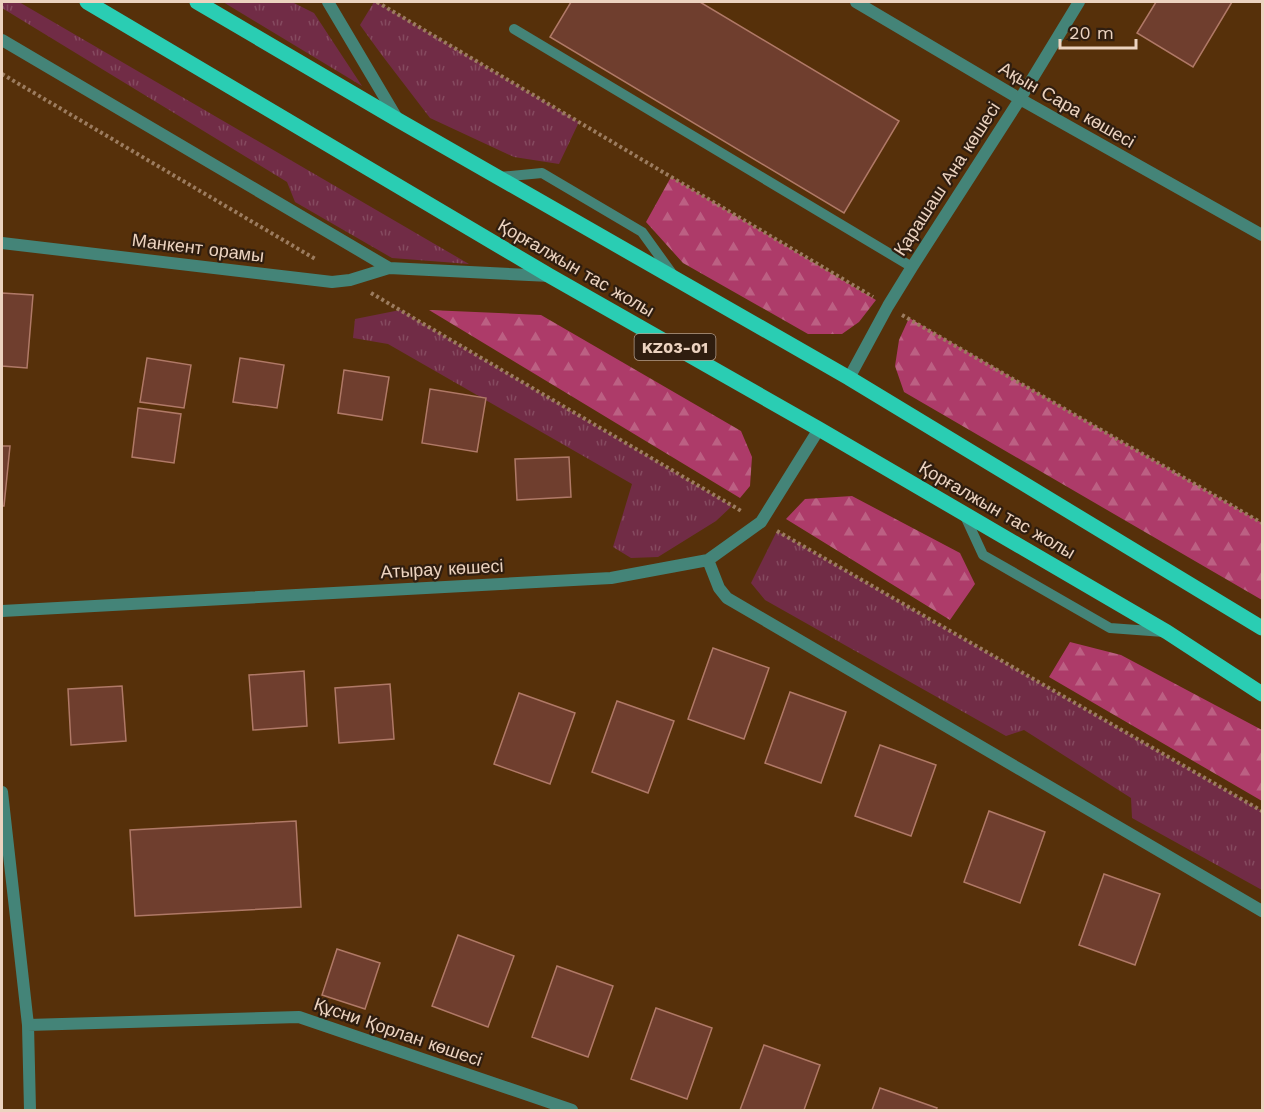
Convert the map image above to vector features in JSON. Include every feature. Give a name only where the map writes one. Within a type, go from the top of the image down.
[{"type":"main road","name":"Қорғалжын тас жолы","points":[[87,2],[550,276],[819,429],[1167,632],[1263,694]]},
{"type":"main road","name":"Қорғалжын тас жолы","points":[[197,2],[398,120],[849,378],[1263,628]]},
{"type":"street","points":[[328,2],[398,120]]},
{"type":"street","name":"Ақын Сара көшесі","points":[[856,2],[1020,99],[1263,235]]},
{"type":"street","name":"Қарашаш Ана көшесі","points":[[849,378],[888,306],[1079,2]]},
{"type":"street","points":[[2,40],[389,268],[550,276]]},
{"type":"street","name":"Манкент орамы","points":[[2,243],[332,282],[350,280],[389,268]]},
{"type":"street","name":"Атырау көшесі","points":[[2,611],[611,578],[708,560],[761,522],[819,429]]},
{"type":"street","points":[[708,560],[719,588],[727,598],[1263,911]]},
{"type":"street","points":[[2,792],[28,1025],[30,1110]]},
{"type":"street","name":"Құсни Қорлан көшесі","points":[[28,1025],[299,1017],[572,1110]]},
{"type":"lane","points":[[514,29],[912,267]]},
{"type":"lane","points":[[498,177],[542,173],[642,232],[674,278]]},
{"type":"lane","points":[[964,514],[983,555],[1110,628],[1167,632]]},
{"type":"path","points":[[377,2],[510,81]]},
{"type":"path","points":[[2,74],[320,262]]},
{"type":"path","points":[[350,280],[742,512]]},
{"type":"path","points":[[777,531],[1263,812]]},
{"type":"green space","points":[[2,2],[19,2],[469,264],[392,258],[295,202],[287,182],[2,8]]},
{"type":"green space","points":[[223,2],[292,2],[314,13],[362,86]]},
{"type":"green space","points":[[374,2],[579,122],[559,164],[514,157],[430,118],[360,25]]},
{"type":"green space","points":[[671,177],[876,300],[859,322],[842,334],[808,334],[683,263],[646,222]]},
{"type":"green space","points":[[400,310],[732,506],[716,521],[658,557],[631,558],[613,547],[632,484],[388,344],[353,338],[355,319]]},
{"type":"green space","points":[[429,310],[541,315],[741,431],[752,457],[750,486],[740,498]]},
{"type":"green space","points":[[909,318],[1262,523],[1262,600],[904,392],[895,366],[899,340]]},
{"type":"green space","points":[[852,496],[960,553],[975,584],[950,620],[786,519],[805,499]]},
{"type":"green space","points":[[777,531],[1262,811],[1262,890],[1132,818],[1131,798],[1024,730],[1006,736],[765,600],[751,583]]},
{"type":"green space","points":[[1070,642],[1121,655],[1262,730],[1262,801],[1049,677]]},
{"type":"building","points":[[571,2],[700,2],[899,121],[844,213],[550,37]]},
{"type":"building","points":[[1156,2],[1232,2],[1193,67],[1137,33]]},
{"type":"building","points":[[2,293],[33,295],[27,368],[2,366]]},
{"type":"building","points":[[147,358],[191,365],[184,408],[140,402]]},
{"type":"building","points":[[240,358],[284,365],[277,408],[233,402]]},
{"type":"building","points":[[344,370],[389,377],[382,420],[338,413]]},
{"type":"building","points":[[430,389],[486,398],[477,452],[422,443]]},
{"type":"building","points":[[138,408],[181,414],[174,463],[132,457]]},
{"type":"building","points":[[2,446],[10,446],[4,506],[2,506]]},
{"type":"building","points":[[569,457],[571,497],[517,500],[515,459]]},
{"type":"building","points":[[713,648],[769,668],[744,739],[688,719]]},
{"type":"building","points":[[304,671],[307,726],[253,730],[249,675]]},
{"type":"building","points":[[390,684],[394,739],[339,743],[335,688]]},
{"type":"building","points":[[122,686],[126,741],[71,745],[68,689]]},
{"type":"building","points":[[790,692],[846,712],[821,783],[765,763]]},
{"type":"building","points":[[519,693],[575,713],[550,784],[494,764]]},
{"type":"building","points":[[617,701],[674,721],[648,793],[592,772]]},
{"type":"building","points":[[880,745],[936,765],[911,836],[855,816]]},
{"type":"building","points":[[989,811],[1045,832],[1020,903],[964,882]]},
{"type":"building","points":[[296,821],[301,907],[135,916],[130,830]]},
{"type":"building","points":[[1104,874],[1160,894],[1135,965],[1079,945]]},
{"type":"building","points":[[458,935],[514,956],[488,1027],[432,1006]]},
{"type":"building","points":[[337,949],[380,963],[365,1009],[322,995]]},
{"type":"building","points":[[557,966],[613,986],[588,1057],[532,1037]]},
{"type":"building","points":[[656,1008],[712,1028],[687,1099],[631,1079]]},
{"type":"building","points":[[764,1045],[820,1065],[804,1110],[740,1110]]},
{"type":"building","points":[[880,1088],[937,1108],[936,1110],[872,1110]]}]
